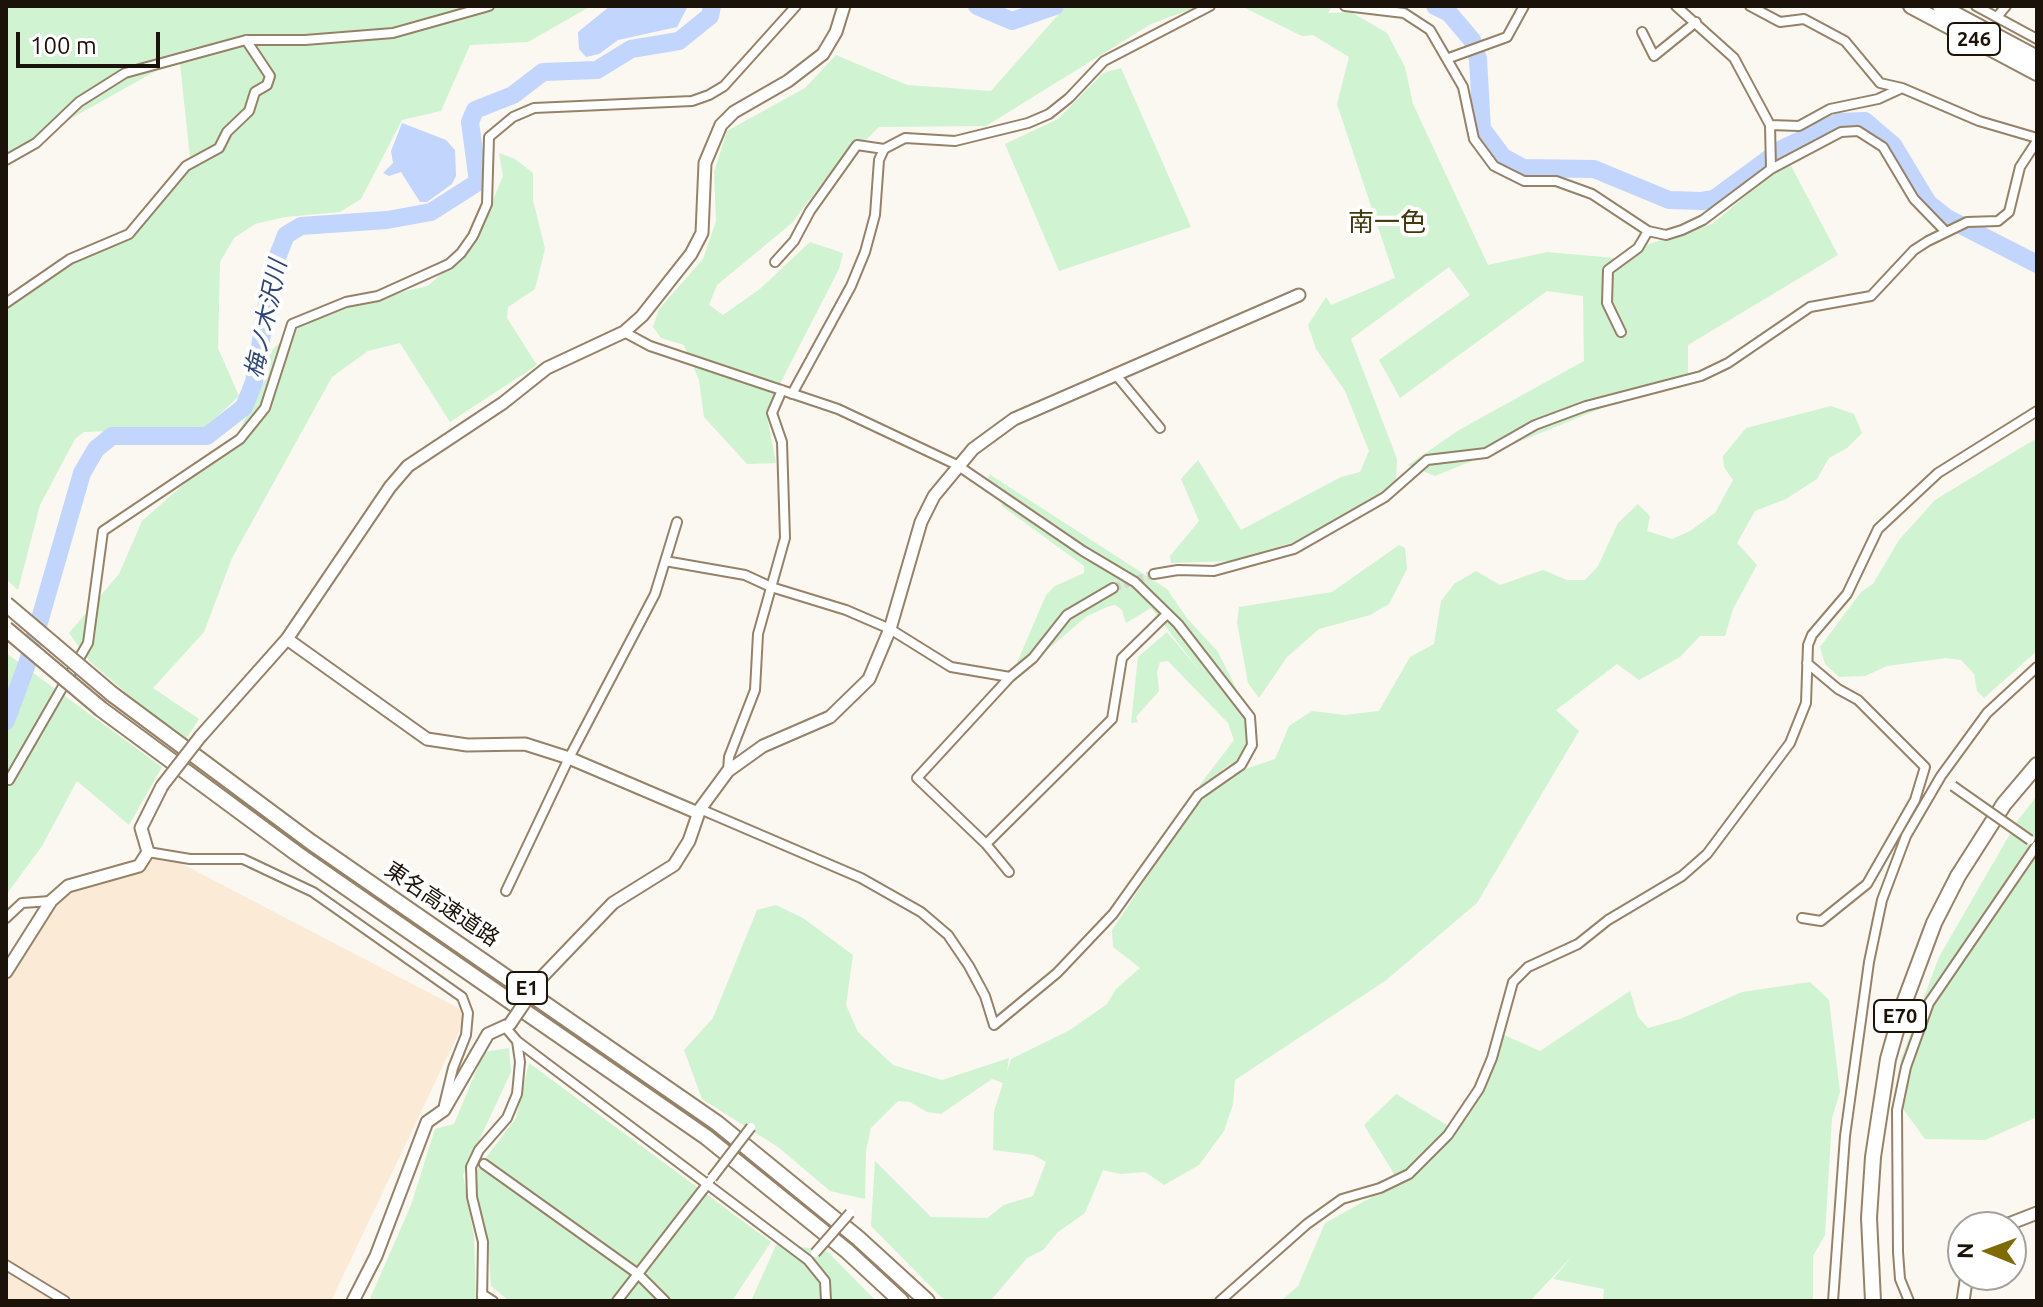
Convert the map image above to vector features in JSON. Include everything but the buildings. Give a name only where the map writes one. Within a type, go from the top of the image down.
[{"type":"highway","name":"246","points":[[1911,6],[2037,73]]},
{"type":"highway","name":"246","points":[[1940,6],[2037,58]]},
{"type":"highway","name":"東名高速道路","points":[[6,604],[112,694],[311,842],[717,1123],[846,1227],[927,1301]]},
{"type":"highway","name":"東名高速道路","points":[[6,629],[101,709],[296,853],[706,1137],[847,1251],[901,1301]]},
{"type":"highway","points":[[2004,804],[2037,756]]},
{"type":"highway","name":"E70","points":[[1876,1301],[1869,1218],[1873,1157],[1888,1059],[1934,923],[1958,876],[2004,804],[2037,765]]},
{"type":"highway","name":"E70","points":[[1876,1301],[1875,1220],[1879,1158],[1894,1060],[1908,1010],[1940,925],[1964,878],[2037,777]]},
{"type":"street","points":[[6,160],[36,143],[79,102],[125,73],[246,40],[305,40],[393,33],[489,6]]},
{"type":"street","points":[[9,780],[88,643],[103,531],[240,439],[265,408],[292,324],[346,302],[378,296],[449,264],[461,253],[473,236],[487,204],[489,137],[513,117],[534,108],[692,101],[709,95],[724,86],[796,6]]},
{"type":"street","points":[[6,972],[51,901],[68,886],[139,866],[148,852],[141,828],[162,786],[200,737],[287,639],[390,487],[408,466],[503,403],[547,368],[624,332],[671,279],[702,233],[705,163],[721,125],[734,112],[788,81],[823,54],[836,32],[844,6]]},
{"type":"street","points":[[775,262],[794,241],[857,145],[884,149],[905,138],[955,141],[1028,123],[1069,98],[1090,74],[1122,50],[1210,6]]},
{"type":"street","points":[[1345,6],[1404,13],[1419,20],[1449,58],[1463,87],[1474,139],[1485,158],[1506,174],[1524,181],[1556,181],[1592,194],[1648,231],[1666,235],[1703,220],[1770,167],[1841,132],[1858,131],[1883,147],[1914,199],[1948,232]]},
{"type":"street","points":[[1449,58],[1507,37],[1524,6]]},
{"type":"street","points":[[1679,6],[1734,58],[1770,125],[1770,167]]},
{"type":"street","points":[[1154,574],[1178,570],[1214,571],[1294,549],[1385,497],[1427,460],[1486,453],[1535,425],[1586,406],[1716,370],[1810,307],[1871,296],[1914,250],[1967,222],[1998,221],[2009,212],[2020,167],[2037,139],[1979,121],[1928,96],[1880,83],[1845,41],[1804,19],[1780,22],[1750,6]]},
{"type":"street","points":[[1976,6],[2037,39]]},
{"type":"street","points":[[1997,17],[2006,6]]},
{"type":"street","points":[[1642,32],[1654,56],[1696,22]]},
{"type":"street","points":[[6,303],[70,259],[129,234],[186,166],[219,148],[227,132],[249,111],[255,92],[267,85],[270,76],[246,40]]},
{"type":"street","points":[[1770,125],[1799,126],[1830,109],[1878,99],[1902,88]]},
{"type":"street","points":[[728,771],[729,757],[755,690],[758,634],[785,538],[782,442],[772,413],[851,286],[875,215],[879,160],[884,149]]},
{"type":"street","points":[[1621,332],[1607,303],[1608,270],[1638,248],[1648,231]]},
{"type":"street","points":[[353,1301],[376,1256],[427,1122],[444,1110],[488,1034],[508,1026],[542,977],[613,903],[674,865],[689,841],[699,811],[728,771],[746,756],[810,729],[846,704],[869,679],[890,629],[921,522],[957,465],[1014,419],[1299,295]]},
{"type":"street","points":[[287,639],[427,739],[467,745],[525,744],[569,758],[861,878],[921,912],[948,935],[985,996],[994,1025],[1057,973],[1113,914],[1198,795],[1241,765],[1252,745],[1250,717],[1167,614],[1135,582],[1083,551],[957,465],[884,429],[787,392],[650,346],[624,332]]},
{"type":"street","points":[[1116,375],[1160,428]]},
{"type":"street","points":[[1220,1301],[1307,1224],[1342,1199],[1380,1188],[1409,1174],[1448,1135],[1479,1089],[1492,1058],[1513,982],[1528,967],[1578,944],[1608,920],[1682,876],[1707,854],[1790,743],[1806,703],[1807,663],[1812,635],[1847,594],[1878,529],[1938,473],[2037,411]]},
{"type":"street","points":[[506,891],[569,758],[655,594],[677,522]]},
{"type":"street","points":[[665,561],[745,575],[771,587],[846,610],[890,629],[951,667],[1010,677]]},
{"type":"street","points":[[1009,872],[986,844],[917,778],[1010,677],[1033,658],[1067,615],[1113,588]]},
{"type":"street","points":[[986,844],[1112,719],[1122,658],[1167,614]]},
{"type":"street","points":[[1802,918],[1821,921],[1867,884],[1915,800],[1925,767],[1858,700],[1838,689],[1807,663]]},
{"type":"street","points":[[1833,1301],[1845,1136],[1869,962],[1886,888],[1906,836],[1941,776],[1987,713],[2037,667]]},
{"type":"street","points":[[1909,1301],[1900,1279],[1898,1252],[1897,1110],[1906,1067],[1929,1003],[2035,842],[1941,776]]},
{"type":"street","points":[[1915,800],[1925,805]]},
{"type":"street","points":[[148,852],[190,859],[243,859],[313,892],[462,997],[468,1013],[466,1035],[453,1068],[444,1110]]},
{"type":"street","points":[[6,918],[22,903],[51,901]]},
{"type":"street","points":[[493,1301],[482,1298],[483,1242],[472,1197],[471,1167],[479,1150],[507,1118],[517,1094],[520,1062],[517,1041],[508,1026]]},
{"type":"street","points":[[517,1041],[812,1256],[825,1281],[826,1301]]},
{"type":"street","points":[[617,1301],[751,1127]]},
{"type":"street","points":[[484,1164],[638,1274],[665,1301]]},
{"type":"street","points":[[812,1256],[850,1213]]},
{"type":"street","points":[[6,1265],[65,1301]]},
{"type":"shaded area","points":[[165,855],[468,1013],[331,1301],[6,1301],[6,961],[51,901]]},
{"type":"green space","points":[[6,6],[591,6],[528,42],[470,45],[441,111],[402,120],[361,199],[340,212],[285,217],[255,224],[234,238],[220,262],[218,348],[239,396],[206,427],[84,432],[75,439],[40,505],[18,590],[6,579],[6,297],[31,278],[118,237],[190,158],[180,63],[257,41],[177,59],[6,155]]},
{"type":"green space","points":[[1066,6],[1200,6],[1151,24],[986,126],[879,127],[823,182],[792,223],[717,285],[709,305],[723,315],[760,289],[810,242],[843,253],[839,269],[766,411],[776,463],[747,464],[704,417],[699,380],[684,345],[661,338],[653,327],[659,309],[703,259],[716,221],[714,172],[727,131],[805,88],[836,55],[907,85],[991,91]]},
{"type":"green space","points":[[1241,6],[1332,6],[1328,13],[1351,12],[1387,33],[1405,67],[1413,104],[1488,265],[1547,252],[1626,259],[1649,244],[1712,224],[1788,160],[1838,255],[1688,345],[1688,373],[1435,476],[1408,465],[1459,430],[1584,361],[1583,296],[1547,291],[1400,398],[1379,360],[1470,295],[1449,267],[1351,339],[1397,459],[1396,483],[1304,539],[1231,561],[1171,563],[1170,556],[1199,521],[1181,479],[1198,460],[1241,530],[1341,477],[1360,472],[1369,451],[1345,391],[1316,349],[1308,325],[1326,297],[1331,305],[1395,278],[1337,104],[1349,57],[1313,35],[1302,36]]},
{"type":"green space","points":[[1121,68],[1191,227],[1059,271],[1005,144],[1058,119],[1103,73]]},
{"type":"green space","points":[[499,153],[515,159],[533,173],[533,200],[545,249],[535,289],[508,307],[507,318],[537,365],[450,422],[400,343],[368,351],[332,377],[232,558],[204,632],[153,688],[199,719],[184,742],[90,662],[69,633],[119,574],[142,521],[235,439],[269,372],[270,352],[290,333],[335,307],[428,286],[475,243],[503,176]]},
{"type":"green space","points":[[1831,406],[1854,414],[1862,433],[1847,448],[1829,458],[1817,479],[1786,499],[1755,511],[1737,543],[1757,565],[1733,609],[1725,636],[1700,636],[1680,657],[1639,680],[1617,664],[1556,710],[1579,731],[1477,903],[1385,981],[1235,1080],[1233,1104],[1224,1131],[1199,1165],[1164,1185],[1145,1172],[1120,1174],[1103,1170],[1085,1213],[1058,1232],[1043,1250],[1027,1258],[990,1301],[948,1301],[941,1297],[871,1226],[875,1161],[931,1217],[987,1218],[1004,1205],[1033,1196],[1046,1162],[1033,1155],[993,1150],[994,1111],[1003,1083],[992,1079],[941,1114],[927,1112],[910,1102],[898,1101],[871,1128],[866,1151],[865,1199],[830,1191],[778,1147],[702,1099],[684,1050],[713,1018],[757,910],[776,905],[803,918],[853,955],[846,1005],[858,1032],[893,1065],[942,1080],[1009,1058],[1007,1072],[1011,1059],[1070,1030],[1107,1004],[1116,989],[1140,968],[1113,947],[1112,930],[1173,838],[1232,761],[1205,787],[1199,786],[1234,740],[1228,723],[1168,661],[1160,662],[1157,672],[1159,691],[1136,717],[1138,722],[1131,723],[1138,657],[1167,632],[1200,671],[1151,608],[1126,623],[1122,610],[1115,605],[1107,607],[1087,616],[1025,669],[1016,665],[1046,595],[1055,586],[1084,573],[1084,566],[1002,506],[1001,497],[987,486],[989,474],[1167,589],[1186,617],[1218,652],[1250,716],[1253,743],[1231,774],[1275,759],[1289,726],[1312,711],[1345,715],[1379,711],[1410,657],[1434,644],[1441,601],[1454,584],[1476,571],[1500,585],[1543,570],[1567,580],[1585,580],[1598,566],[1618,523],[1638,504],[1650,516],[1647,531],[1672,539],[1690,531],[1715,513],[1733,480],[1724,467],[1723,456],[1746,428]]},
{"type":"green space","points":[[2037,438],[2037,651],[1984,698],[1977,691],[1974,674],[1961,660],[1946,658],[1887,666],[1865,676],[1839,677],[1825,664],[1820,647],[1861,592],[1873,584],[1899,540],[1935,500]]},
{"type":"green space","points":[[1399,545],[1405,548],[1407,569],[1389,604],[1370,615],[1319,629],[1287,657],[1259,698],[1248,683],[1237,622],[1239,607],[1332,592]]},
{"type":"green space","points":[[6,653],[162,767],[129,825],[77,781],[42,846],[6,895]]},
{"type":"green space","points":[[2037,796],[2037,1117],[1985,1140],[1925,1139],[1898,1102],[1901,1059],[1939,957],[2018,820]]},
{"type":"green space","points":[[1810,982],[1829,1000],[1840,1092],[1832,1118],[1825,1235],[1813,1256],[1813,1301],[1603,1301],[1604,1289],[1553,1279],[1573,1255],[1530,1301],[1281,1301],[1298,1286],[1325,1223],[1399,1182],[1364,1125],[1396,1094],[1452,1128],[1476,1094],[1504,1035],[1540,1051],[1630,991],[1638,1017],[1648,1028],[1680,1019],[1742,992]]},
{"type":"green space","points":[[509,1048],[511,1072],[463,1175],[474,1237],[476,1301],[369,1301],[411,1205],[435,1129],[454,1124],[484,1052]]},
{"type":"green space","points":[[529,1063],[771,1242],[732,1301],[509,1301],[491,1286],[488,1241],[476,1199],[476,1171],[516,1118]]},
{"type":"green space","points":[[777,1243],[827,1251],[876,1301],[751,1301]]},
{"type":"water","points":[[610,6],[688,6],[677,27],[618,40],[599,54],[586,57],[579,49],[578,32]]},
{"type":"water","points":[[402,123],[446,140],[455,150],[456,176],[452,184],[427,202],[420,202],[401,172],[389,176],[383,173],[393,163],[391,151]]},
{"type":"waterway","name":"梅ノ木沢川","points":[[6,721],[27,664],[82,473],[96,449],[112,436],[207,436],[244,407],[254,382],[273,268],[286,235],[301,226],[387,220],[431,212],[478,182],[470,122],[475,110],[513,95],[543,72],[597,70],[631,49],[679,41],[710,16],[712,6]]},
{"type":"waterway","name":"梅ノ木沢川","points":[[977,6],[1012,21],[1055,6]]},
{"type":"waterway","name":"梅ノ木沢川","points":[[1435,6],[1449,13],[1472,40],[1478,59],[1482,129],[1503,157],[1523,168],[1594,169],[1669,200],[1702,201],[1714,199],[1782,149],[1839,122],[1865,121],[1893,145],[1928,203],[1947,218],[2037,264]]},
{"type":"tunnel","points":[[1113,588],[1154,574]]},
{"type":"district","name":"南一色","points":[[1387,222]]}]
